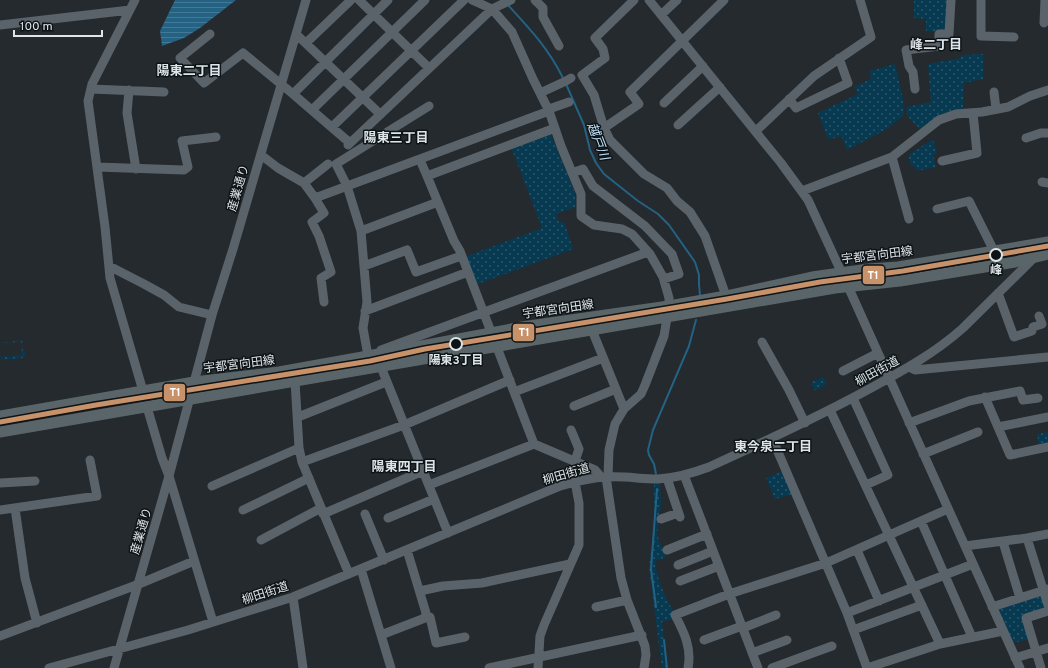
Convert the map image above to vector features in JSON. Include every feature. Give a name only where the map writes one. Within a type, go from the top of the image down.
[{"type":"main road","name":"宇都宮向田線","points":[[0,416],[194,382],[272,373],[554,322],[669,306],[726,296],[795,280],[898,267],[1048,243]]},
{"type":"main road","name":"宇都宮向田線","points":[[0,432],[848,286],[900,281],[1048,254]]},
{"type":"street","points":[[135,0],[91,89],[88,101],[105,227],[110,278],[143,391]]},
{"type":"street","name":"産業通り","points":[[114,668],[169,476],[212,315],[306,0]]},
{"type":"street","points":[[306,43],[351,0]]},
{"type":"street","points":[[359,0],[429,68]]},
{"type":"street","points":[[293,94],[388,0]]},
{"type":"street","points":[[312,110],[425,0]]},
{"type":"street","points":[[332,127],[464,0]]},
{"type":"street","points":[[472,0],[492,9],[512,32],[549,110],[581,194],[581,216],[594,225],[622,229],[632,234],[648,252],[664,279],[669,306]]},
{"type":"street","points":[[535,0],[542,8],[542,17],[559,46]]},
{"type":"street","points":[[634,0],[595,38],[603,49],[605,58],[582,75],[594,95],[604,128],[610,140],[644,174],[667,188],[677,201],[690,212],[707,240],[726,296]]},
{"type":"street","points":[[649,0],[756,131],[802,191],[812,209],[1020,668]]},
{"type":"street","points":[[662,15],[677,0]]},
{"type":"street","points":[[604,128],[639,104],[630,92],[724,0]]},
{"type":"street","points":[[756,131],[814,76],[871,37],[860,0]]},
{"type":"street","points":[[916,89],[913,72],[908,66],[906,50],[939,46],[939,34],[949,34],[951,0]]},
{"type":"street","points":[[981,0],[981,36],[1014,37]]},
{"type":"street","points":[[1044,23],[1045,0]]},
{"type":"street","points":[[210,34],[180,58],[204,83],[243,53],[282,84],[332,127],[349,144],[492,9],[507,2]]},
{"type":"street","points":[[0,25],[130,10]]},
{"type":"street","points":[[296,34],[380,114]]},
{"type":"street","points":[[789,99],[796,108],[848,82],[839,58]]},
{"type":"street","points":[[664,103],[703,66]]},
{"type":"street","points":[[540,93],[566,81]]},
{"type":"street","points":[[678,126],[720,87]]},
{"type":"street","points":[[91,89],[164,92]]},
{"type":"street","points":[[129,90],[127,113],[136,168]]},
{"type":"street","points":[[802,191],[892,157],[939,120],[956,114],[973,113],[1008,107],[1030,96],[1048,90]]},
{"type":"street","points":[[994,92],[996,109]]},
{"type":"street","points":[[315,198],[420,160],[569,102]]},
{"type":"street","points":[[368,356],[363,328],[367,302],[361,231],[347,186],[336,164],[429,106]]},
{"type":"street","points":[[942,161],[977,153],[973,113]]},
{"type":"street","points":[[427,176],[555,128]]},
{"type":"street","points":[[1026,138],[1040,133],[1048,133]]},
{"type":"street","points":[[97,167],[184,170],[188,167],[182,141],[216,137]]},
{"type":"street","points":[[260,155],[278,168],[304,183],[324,214],[312,222],[319,236],[331,272],[321,278],[324,302]]},
{"type":"street","points":[[892,157],[909,219]]},
{"type":"street","points":[[420,160],[468,272],[534,444]]},
{"type":"street","points":[[304,183],[328,164]]},
{"type":"street","points":[[572,173],[583,169],[593,186],[645,226],[672,254],[679,274],[664,279]]},
{"type":"street","points":[[937,209],[969,201],[994,251]]},
{"type":"street","points":[[361,231],[438,202]]},
{"type":"street","name":"柳田街道","points":[[49,668],[213,622],[293,597],[547,491],[576,482],[605,477],[667,478],[684,475],[709,467],[805,423],[926,357],[949,340],[1048,243]]},
{"type":"street","points":[[364,266],[407,250],[416,272],[461,256]]},
{"type":"street","points":[[382,354],[381,350],[648,252]]},
{"type":"street","points":[[109,266],[158,291],[179,307],[212,315]]},
{"type":"street","points":[[366,311],[468,272]]},
{"type":"street","points":[[998,293],[1014,337],[1032,331],[1033,327],[1042,324],[1039,316]]},
{"type":"street","points":[[644,668],[646,650],[642,635],[627,600],[621,578],[605,477],[615,424],[624,409],[641,394],[664,336],[667,318]]},
{"type":"street","points":[[592,330],[624,409]]},
{"type":"street","points":[[762,342],[789,390],[805,423]]},
{"type":"street","points":[[843,371],[878,353]]},
{"type":"street","points":[[909,367],[915,370],[1048,357]]},
{"type":"street","points":[[514,392],[603,358]]},
{"type":"street","points":[[381,367],[448,533]]},
{"type":"street","points":[[302,462],[404,425],[510,380]]},
{"type":"street","points":[[295,381],[299,448],[302,462],[349,574]]},
{"type":"street","points":[[298,417],[386,382]]},
{"type":"street","points":[[574,406],[616,389]]},
{"type":"street","points":[[909,423],[969,401],[1020,391],[1023,400],[1038,398]]},
{"type":"street","points":[[853,398],[888,475],[866,485]]},
{"type":"street","points":[[985,398],[1010,455],[1048,447]]},
{"type":"street","points":[[147,407],[213,622]]},
{"type":"street","points":[[830,410],[940,644]]},
{"type":"street","points":[[998,427],[1048,417]]},
{"type":"street","points":[[571,430],[579,449],[575,461]]},
{"type":"street","points":[[923,454],[978,432]]},
{"type":"street","points":[[772,438],[847,613],[867,668],[940,644],[1003,631]]},
{"type":"street","points":[[429,485],[534,444],[595,470],[605,477]]},
{"type":"street","points":[[212,486],[299,448]]},
{"type":"street","points":[[0,510],[97,496],[90,460]]},
{"type":"street","points":[[261,540],[322,511],[423,471]]},
{"type":"street","points":[[684,475],[758,668]]},
{"type":"street","points":[[243,510],[308,478]]},
{"type":"street","points":[[661,519],[679,515],[667,478]]},
{"type":"street","points":[[0,483],[35,481]]},
{"type":"street","points":[[538,668],[540,636],[579,545],[579,503],[576,482]]},
{"type":"street","points":[[388,518],[434,499]]},
{"type":"street","points":[[15,508],[25,578],[37,623]]},
{"type":"street","points":[[688,668],[690,661],[689,648],[684,633],[675,615],[730,594],[826,563],[948,508]]},
{"type":"street","points":[[365,514],[384,560]]},
{"type":"street","points":[[921,521],[972,637]]},
{"type":"street","points":[[667,550],[707,534]]},
{"type":"street","points":[[965,546],[1003,542],[1048,534]]},
{"type":"street","points":[[1027,538],[1046,590],[1048,605]]},
{"type":"street","points":[[1003,542],[1020,598]]},
{"type":"street","points":[[407,550],[426,613],[425,618]]},
{"type":"street","points":[[857,550],[879,601]]},
{"type":"street","points":[[678,565],[713,552]]},
{"type":"street","points":[[0,636],[139,584],[194,561]]},
{"type":"street","points":[[420,591],[443,586],[482,584],[570,564]]},
{"type":"street","points":[[847,613],[973,564]]},
{"type":"street","points":[[680,582],[719,566]]},
{"type":"street","points":[[361,569],[380,635],[392,668]]},
{"type":"street","points":[[992,607],[1046,590]]},
{"type":"street","points":[[293,597],[303,668]]},
{"type":"street","points":[[596,607],[627,600]]},
{"type":"street","points":[[853,630],[922,605]]},
{"type":"street","points":[[1041,668],[1026,618],[1048,611]]},
{"type":"street","points":[[704,640],[776,615]]},
{"type":"street","points":[[380,635],[430,617],[436,643],[465,637]]},
{"type":"street","points":[[489,668],[642,635]]},
{"type":"street","points":[[752,653],[787,640]]},
{"type":"street","points":[[772,668],[832,646]]},
{"type":"street","points":[[1015,658],[1048,648]]},
{"type":"shaded area","points":[[175,0],[236,0],[200,28],[184,38],[162,46],[160,31]]},
{"type":"shaded area","points":[[914,0],[949,0],[946,32],[926,31],[926,19],[914,18]]},
{"type":"shaded area","points":[[983,54],[983,79],[964,83],[963,111],[921,130],[907,116],[906,107],[931,102],[928,64],[961,58],[961,55]]},
{"type":"shaded area","points":[[895,64],[903,99],[904,115],[887,129],[847,150],[842,137],[828,139],[818,113],[858,94],[854,87],[871,79],[869,71]]},
{"type":"shaded area","points":[[550,132],[575,193],[576,207],[556,214],[559,222],[564,222],[573,249],[475,285],[464,257],[542,228],[511,147]]},
{"type":"shaded area","points":[[933,139],[937,154],[933,155],[936,167],[917,171],[914,166],[911,166],[908,155]]},
{"type":"shaded area","points":[[24,340],[22,342],[23,352],[25,352],[23,358],[1,360],[0,354],[2,357],[22,355],[21,342],[0,343]]},
{"type":"shaded area","points":[[823,377],[827,384],[815,391],[812,382]]},
{"type":"shaded area","points":[[1048,432],[1048,444],[1039,446],[1037,434]]},
{"type":"shaded area","points":[[783,471],[793,494],[775,499],[766,478]]},
{"type":"shaded area","points":[[660,482],[661,505],[657,535],[666,557],[656,561],[656,567],[662,588],[675,614],[673,619],[662,622],[668,668],[662,668],[649,568],[654,523],[654,483]]},
{"type":"shaded area","points":[[1041,595],[1045,609],[1025,616],[1030,639],[1013,643],[997,607]]},
{"type":"waterway","name":"越戸川","points":[[507,4],[545,48],[563,78]]},
{"type":"waterway","name":"越戸川","points":[[566,84],[584,125],[590,150],[596,163],[604,174],[638,201],[658,214],[669,225],[695,262],[699,275],[700,296]]},
{"type":"waterway","name":"越戸川","points":[[656,474],[654,464],[648,450],[653,430],[689,346],[696,320]]},
{"type":"waterway","name":"越戸川","points":[[656,607],[651,569],[657,489]]},
{"type":"waterway","name":"越戸川","points":[[664,640],[667,668]]},
{"type":"transit line","name":"T1","points":[[0,422],[370,361],[425,349],[727,299],[820,282],[903,271],[1048,246]]},
{"type":"place","name":"峰","points":[[996,255]]},
{"type":"place","name":"陽東3丁目","points":[[456,344]]},
{"type":"district","name":"峰二丁目","points":[[936,44]]},
{"type":"district","name":"陽東二丁目","points":[[189,70]]},
{"type":"district","name":"陽東三丁目","points":[[396,137]]},
{"type":"district","name":"東今泉二丁目","points":[[773,446]]},
{"type":"district","name":"陽東四丁目","points":[[404,466]]}]
